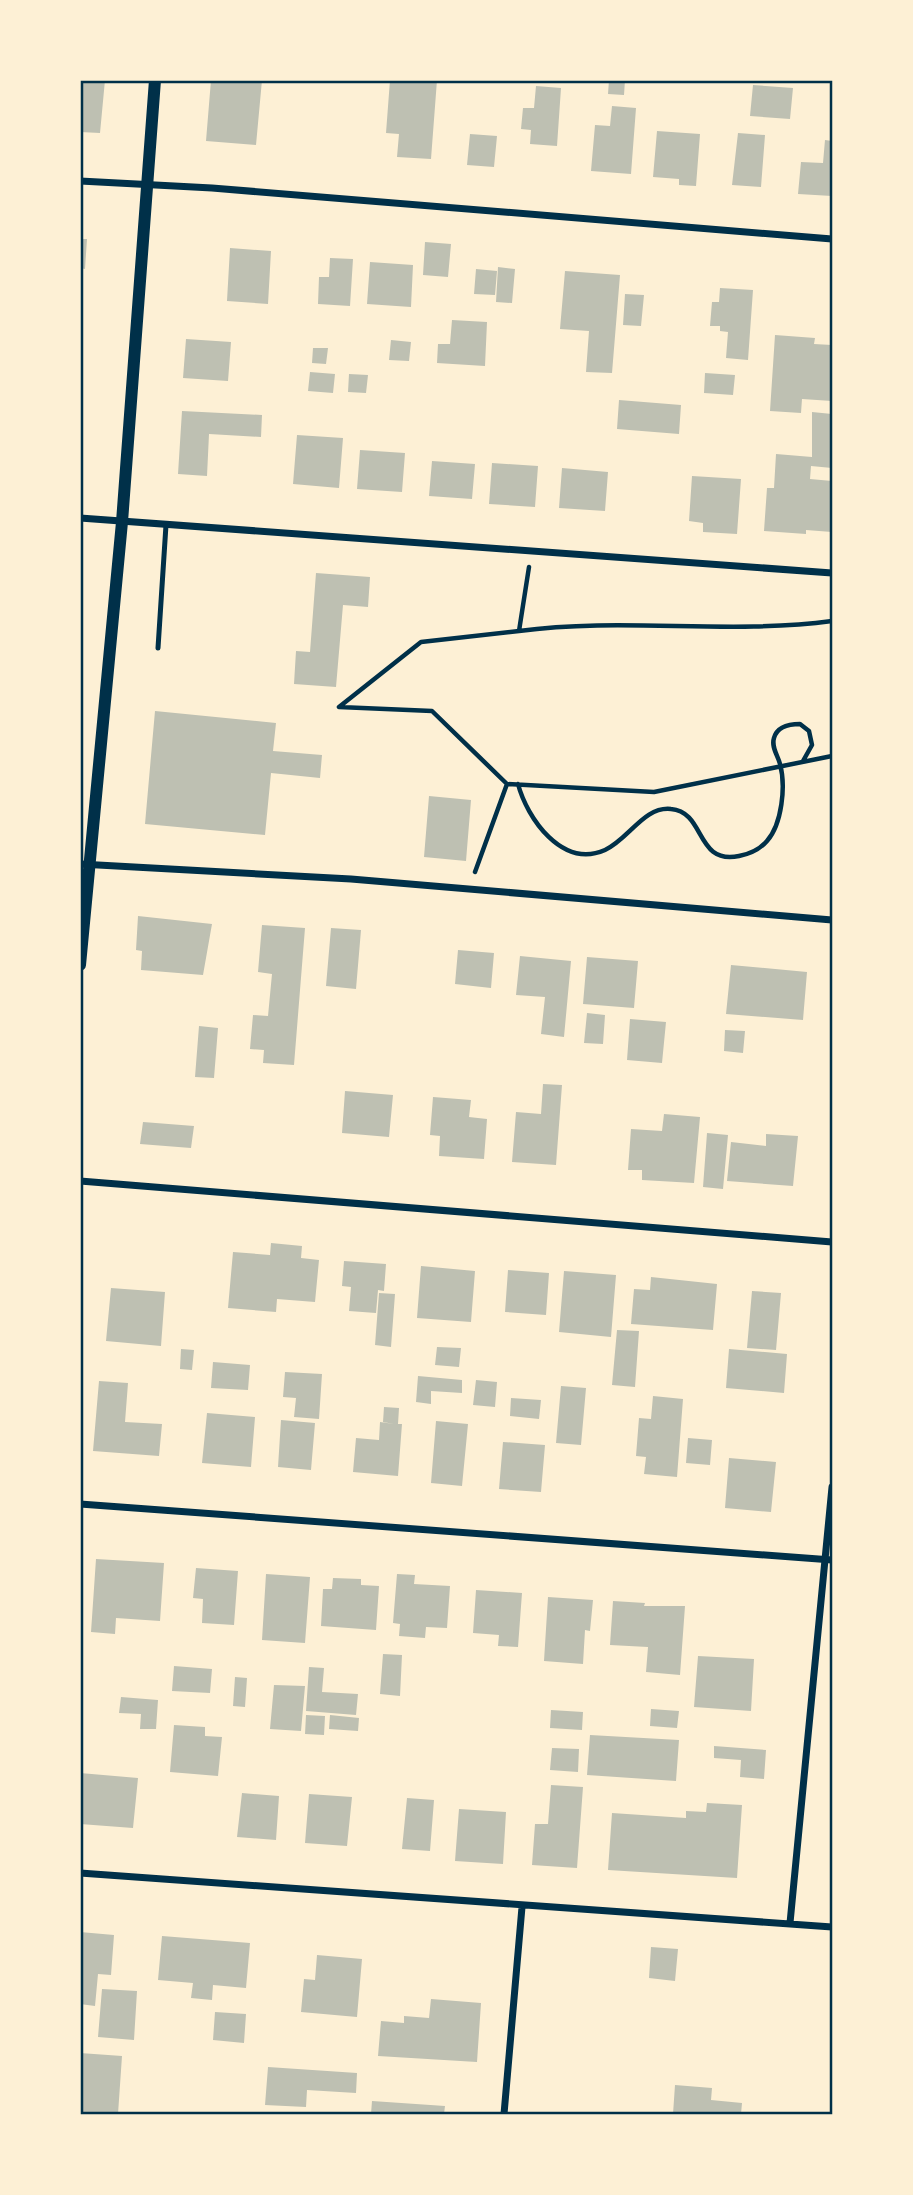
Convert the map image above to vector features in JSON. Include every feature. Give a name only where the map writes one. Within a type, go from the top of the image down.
[{"type":"street","points":[[80,965],[85,865],[122,522],[155,80]]},
{"type":"street","points":[[80,181],[832,239]]},
{"type":"street","points":[[80,518],[832,573]]},
{"type":"street","points":[[85,865],[351,879],[832,919]]},
{"type":"street","points":[[80,1181],[832,1241]]},
{"type":"street","points":[[790,1923],[829,1560],[832,1487]]},
{"type":"street","points":[[80,1504],[829,1560]]},
{"type":"street","points":[[80,1873],[522,1907],[832,1927]]},
{"type":"street","points":[[504,2115],[522,1907]]},
{"type":"lane","points":[[158,648],[166,525]]},
{"type":"path","points":[[519,631],[531,551]]},
{"type":"path","points":[[832,621],[785,627],[598,624],[421,642],[339,707],[432,711],[507,783],[517,784],[654,792],[832,756]]},
{"type":"path","points":[[517,784],[533,820],[546,835],[572,850],[605,850],[624,838],[646,816],[665,808],[686,814],[712,852],[730,858],[752,852],[773,832],[781,799],[780,766],[773,745],[778,731],[793,724],[805,726],[810,735],[811,751],[802,762]]},
{"type":"path","points":[[468,889],[507,783]]},
{"type":"building","points":[[80,80],[105,80],[100,133],[80,132]]},
{"type":"building","points":[[211,80],[262,80],[256,145],[206,141]]},
{"type":"building","points":[[390,80],[437,80],[431,159],[397,157],[399,134],[386,133]]},
{"type":"building","points":[[609,80],[625,80],[624,95],[608,94]]},
{"type":"building","points":[[753,85],[793,88],[790,119],[750,116]]},
{"type":"building","points":[[536,86],[561,88],[557,146],[530,144],[531,130],[521,129],[523,108],[534,108]]},
{"type":"building","points":[[612,106],[636,108],[631,174],[591,171],[595,125],[610,126]]},
{"type":"building","points":[[657,131],[700,134],[696,186],[679,185],[679,179],[653,177]]},
{"type":"building","points":[[738,133],[765,135],[761,187],[732,185]]},
{"type":"building","points":[[470,134],[497,136],[494,167],[467,165]]},
{"type":"building","points":[[825,140],[832,141],[832,196],[798,194],[801,162],[823,163]]},
{"type":"building","points":[[80,239],[87,239],[85,269],[80,268]]},
{"type":"building","points":[[425,242],[451,244],[448,277],[423,275]]},
{"type":"building","points":[[230,248],[271,251],[268,304],[227,301]]},
{"type":"building","points":[[330,258],[353,259],[350,306],[318,304],[319,277],[329,277]]},
{"type":"building","points":[[370,262],[413,265],[411,307],[367,304]]},
{"type":"building","points":[[498,267],[515,269],[512,303],[496,302]]},
{"type":"building","points":[[476,269],[497,271],[495,295],[474,294]]},
{"type":"building","points":[[565,271],[620,275],[612,373],[586,372],[589,331],[560,329]]},
{"type":"building","points":[[720,288],[753,290],[748,360],[726,358],[728,332],[720,331],[720,326],[710,326],[712,302],[719,302]]},
{"type":"building","points":[[625,294],[644,295],[641,326],[623,325]]},
{"type":"building","points":[[452,320],[487,322],[485,366],[437,363],[438,344],[450,344]]},
{"type":"building","points":[[775,335],[815,338],[814,344],[832,345],[832,401],[802,399],[801,413],[770,411]]},
{"type":"building","points":[[186,339],[231,342],[228,381],[183,378]]},
{"type":"building","points":[[391,340],[411,342],[409,361],[389,360]]},
{"type":"building","points":[[313,348],[328,348],[326,364],[312,363]]},
{"type":"building","points":[[310,372],[335,374],[333,393],[308,391]]},
{"type":"building","points":[[705,373],[735,375],[733,395],[704,393]]},
{"type":"building","points":[[349,374],[368,375],[366,393],[348,392]]},
{"type":"building","points":[[619,400],[681,405],[679,434],[617,429]]},
{"type":"building","points":[[182,411],[262,415],[261,437],[209,434],[207,476],[178,474]]},
{"type":"building","points":[[812,412],[832,414],[832,468],[811,466],[810,479],[832,481],[832,532],[806,530],[806,534],[764,531],[767,488],[774,488],[776,454],[812,457]]},
{"type":"building","points":[[297,435],[343,438],[339,488],[293,484]]},
{"type":"building","points":[[360,450],[405,453],[402,492],[357,489]]},
{"type":"building","points":[[432,461],[475,464],[472,499],[429,496]]},
{"type":"building","points":[[492,463],[538,466],[535,507],[489,504]]},
{"type":"building","points":[[562,468],[608,472],[605,511],[559,508]]},
{"type":"building","points":[[692,476],[741,479],[737,534],[703,532],[703,523],[689,521]]},
{"type":"building","points":[[316,573],[370,577],[368,607],[343,605],[336,687],[294,684],[296,651],[310,652]]},
{"type":"building","points":[[155,711],[276,723],[273,751],[322,755],[320,778],[271,773],[265,835],[145,824]]},
{"type":"building","points":[[429,796],[471,800],[466,861],[424,857]]},
{"type":"building","points":[[138,916],[212,924],[203,975],[141,970],[142,951],[136,950]]},
{"type":"building","points":[[262,925],[305,928],[294,1065],[263,1063],[264,1050],[250,1049],[253,1015],[268,1016],[272,974],[258,972]]},
{"type":"building","points":[[331,928],[361,930],[356,989],[326,986]]},
{"type":"building","points":[[458,950],[494,953],[491,988],[455,984]]},
{"type":"building","points":[[520,956],[571,961],[564,1037],[541,1034],[545,997],[516,995]]},
{"type":"building","points":[[587,957],[638,961],[634,1008],[583,1004]]},
{"type":"building","points":[[731,965],[807,972],[803,1020],[726,1014]]},
{"type":"building","points":[[587,1013],[605,1015],[603,1044],[584,1043]]},
{"type":"building","points":[[630,1019],[666,1022],[662,1063],[627,1060]]},
{"type":"building","points":[[199,1026],[218,1028],[214,1078],[195,1077]]},
{"type":"building","points":[[725,1030],[745,1031],[743,1053],[724,1051]]},
{"type":"building","points":[[543,1084],[562,1085],[556,1165],[512,1162],[516,1112],[541,1114]]},
{"type":"building","points":[[345,1091],[393,1095],[389,1137],[342,1133]]},
{"type":"building","points":[[433,1097],[471,1100],[469,1117],[487,1119],[484,1159],[439,1156],[440,1136],[430,1135]]},
{"type":"building","points":[[664,1114],[700,1117],[694,1183],[642,1180],[642,1170],[628,1170],[631,1129],[662,1131]]},
{"type":"building","points":[[143,1122],[194,1126],[191,1148],[140,1144]]},
{"type":"building","points":[[707,1133],[728,1135],[723,1189],[703,1187]]},
{"type":"building","points":[[766,1134],[798,1136],[793,1186],[727,1181],[731,1142],[766,1146]]},
{"type":"building","points":[[271,1243],[302,1246],[301,1258],[319,1260],[315,1302],[277,1299],[276,1312],[228,1308],[233,1252],[270,1255]]},
{"type":"building","points":[[344,1261],[386,1264],[384,1291],[378,1290],[376,1313],[349,1311],[351,1287],[342,1286]]},
{"type":"building","points":[[421,1266],[475,1271],[471,1322],[417,1318]]},
{"type":"building","points":[[508,1270],[549,1273],[546,1315],[505,1312]]},
{"type":"building","points":[[564,1271],[616,1275],[611,1337],[559,1332]]},
{"type":"building","points":[[651,1277],[717,1284],[713,1330],[631,1324],[634,1289],[650,1290]]},
{"type":"building","points":[[111,1288],[165,1292],[161,1346],[106,1341]]},
{"type":"building","points":[[752,1291],[781,1293],[776,1350],[747,1348]]},
{"type":"building","points":[[379,1293],[395,1294],[391,1347],[375,1345]]},
{"type":"building","points":[[617,1330],[639,1331],[635,1387],[612,1385]]},
{"type":"building","points":[[437,1347],[461,1348],[459,1367],[435,1365]]},
{"type":"building","points":[[181,1349],[194,1350],[192,1370],[180,1369]]},
{"type":"building","points":[[729,1349],[787,1354],[784,1393],[726,1388]]},
{"type":"building","points":[[213,1362],[250,1365],[248,1390],[211,1388]]},
{"type":"building","points":[[285,1372],[322,1374],[319,1419],[294,1417],[296,1398],[283,1397]]},
{"type":"building","points":[[418,1376],[462,1380],[462,1393],[431,1391],[431,1404],[416,1402]]},
{"type":"building","points":[[476,1380],[497,1382],[495,1407],[473,1405]]},
{"type":"building","points":[[99,1381],[128,1383],[125,1422],[162,1424],[159,1456],[93,1451]]},
{"type":"building","points":[[561,1386],[586,1388],[581,1445],[556,1443]]},
{"type":"building","points":[[653,1396],[683,1399],[677,1477],[644,1474],[646,1457],[636,1456],[639,1418],[651,1419]]},
{"type":"building","points":[[511,1398],[541,1400],[539,1419],[510,1416]]},
{"type":"building","points":[[384,1407],[399,1408],[398,1424],[402,1424],[398,1476],[353,1472],[356,1438],[379,1440],[380,1422],[394,1424],[383,1422]]},
{"type":"building","points":[[207,1413],[255,1417],[251,1467],[202,1463]]},
{"type":"building","points":[[281,1420],[315,1423],[311,1470],[278,1467]]},
{"type":"building","points":[[436,1421],[468,1424],[462,1486],[431,1483]]},
{"type":"building","points":[[688,1438],[712,1440],[710,1465],[686,1463]]},
{"type":"building","points":[[503,1442],[545,1445],[541,1492],[499,1489]]},
{"type":"building","points":[[729,1458],[776,1462],[771,1512],[725,1508]]},
{"type":"building","points":[[96,1559],[164,1563],[160,1621],[116,1618],[115,1634],[91,1632]]},
{"type":"building","points":[[196,1568],[238,1571],[234,1625],[202,1623],[203,1599],[193,1598]]},
{"type":"building","points":[[266,1574],[310,1577],[305,1643],[262,1640]]},
{"type":"building","points":[[397,1574],[415,1575],[414,1584],[450,1586],[447,1628],[426,1627],[425,1638],[399,1636],[400,1624],[393,1623]]},
{"type":"building","points":[[333,1578],[361,1579],[361,1585],[379,1586],[376,1630],[321,1626],[323,1589],[332,1589]]},
{"type":"building","points":[[476,1590],[522,1593],[518,1647],[498,1646],[499,1635],[473,1633]]},
{"type":"building","points":[[548,1597],[593,1600],[590,1631],[585,1630],[583,1664],[544,1661]]},
{"type":"building","points":[[613,1601],[645,1603],[644,1606],[685,1606],[680,1675],[646,1672],[648,1647],[610,1645]]},
{"type":"building","points":[[383,1654],[402,1655],[400,1696],[380,1694]]},
{"type":"building","points":[[698,1656],[754,1659],[751,1711],[694,1707]]},
{"type":"building","points":[[174,1666],[212,1669],[210,1693],[172,1691]]},
{"type":"building","points":[[309,1667],[324,1668],[322,1692],[358,1694],[356,1715],[306,1711]]},
{"type":"building","points":[[235,1677],[247,1678],[245,1707],[233,1706]]},
{"type":"building","points":[[274,1685],[305,1686],[301,1731],[270,1729]]},
{"type":"building","points":[[121,1697],[158,1700],[156,1729],[140,1729],[141,1714],[119,1713]]},
{"type":"building","points":[[651,1709],[679,1711],[677,1728],[650,1726]]},
{"type":"building","points":[[551,1710],[583,1712],[582,1730],[550,1728]]},
{"type":"building","points":[[306,1715],[325,1716],[324,1735],[305,1734]]},
{"type":"building","points":[[330,1715],[359,1718],[358,1731],[329,1729]]},
{"type":"building","points":[[174,1725],[205,1727],[205,1736],[222,1737],[218,1776],[170,1772]]},
{"type":"building","points":[[590,1735],[679,1740],[676,1781],[587,1775]]},
{"type":"building","points":[[714,1746],[766,1750],[764,1779],[740,1777],[741,1760],[714,1758]]},
{"type":"building","points":[[552,1748],[579,1749],[578,1772],[550,1770]]},
{"type":"building","points":[[80,1773],[138,1778],[133,1828],[80,1824]]},
{"type":"building","points":[[551,1785],[583,1787],[577,1868],[532,1865],[535,1824],[548,1824]]},
{"type":"building","points":[[242,1793],[279,1796],[276,1840],[237,1837]]},
{"type":"building","points":[[309,1794],[352,1797],[347,1846],[305,1843]]},
{"type":"building","points":[[407,1798],[434,1800],[430,1851],[402,1849]]},
{"type":"building","points":[[707,1803],[742,1805],[737,1878],[608,1870],[612,1813],[686,1818],[686,1811],[706,1812]]},
{"type":"building","points":[[459,1809],[506,1812],[503,1864],[455,1861]]},
{"type":"building","points":[[80,1932],[114,1935],[111,1975],[98,1974],[95,2006],[80,2004]]},
{"type":"building","points":[[162,1936],[250,1943],[246,1988],[213,1985],[212,2000],[191,1998],[193,1983],[158,1980]]},
{"type":"building","points":[[651,1947],[678,1949],[675,1981],[649,1978]]},
{"type":"building","points":[[317,1955],[362,1959],[357,2017],[301,2012],[304,1979],[315,1980]]},
{"type":"building","points":[[102,1989],[137,1991],[134,2040],[98,2037]]},
{"type":"building","points":[[431,1999],[481,2003],[477,2062],[378,2056],[381,2021],[404,2023],[404,2016],[429,2018]]},
{"type":"building","points":[[215,2012],[246,2014],[244,2043],[213,2040]]},
{"type":"building","points":[[80,2053],[122,2056],[118,2114],[80,2112]]},
{"type":"building","points":[[268,2067],[357,2073],[356,2093],[307,2090],[306,2107],[265,2105]]},
{"type":"building","points":[[675,2085],[712,2088],[711,2100],[742,2103],[741,2114],[673,2114]]},
{"type":"building","points":[[372,2101],[445,2106],[444,2114],[371,2114]]}]
